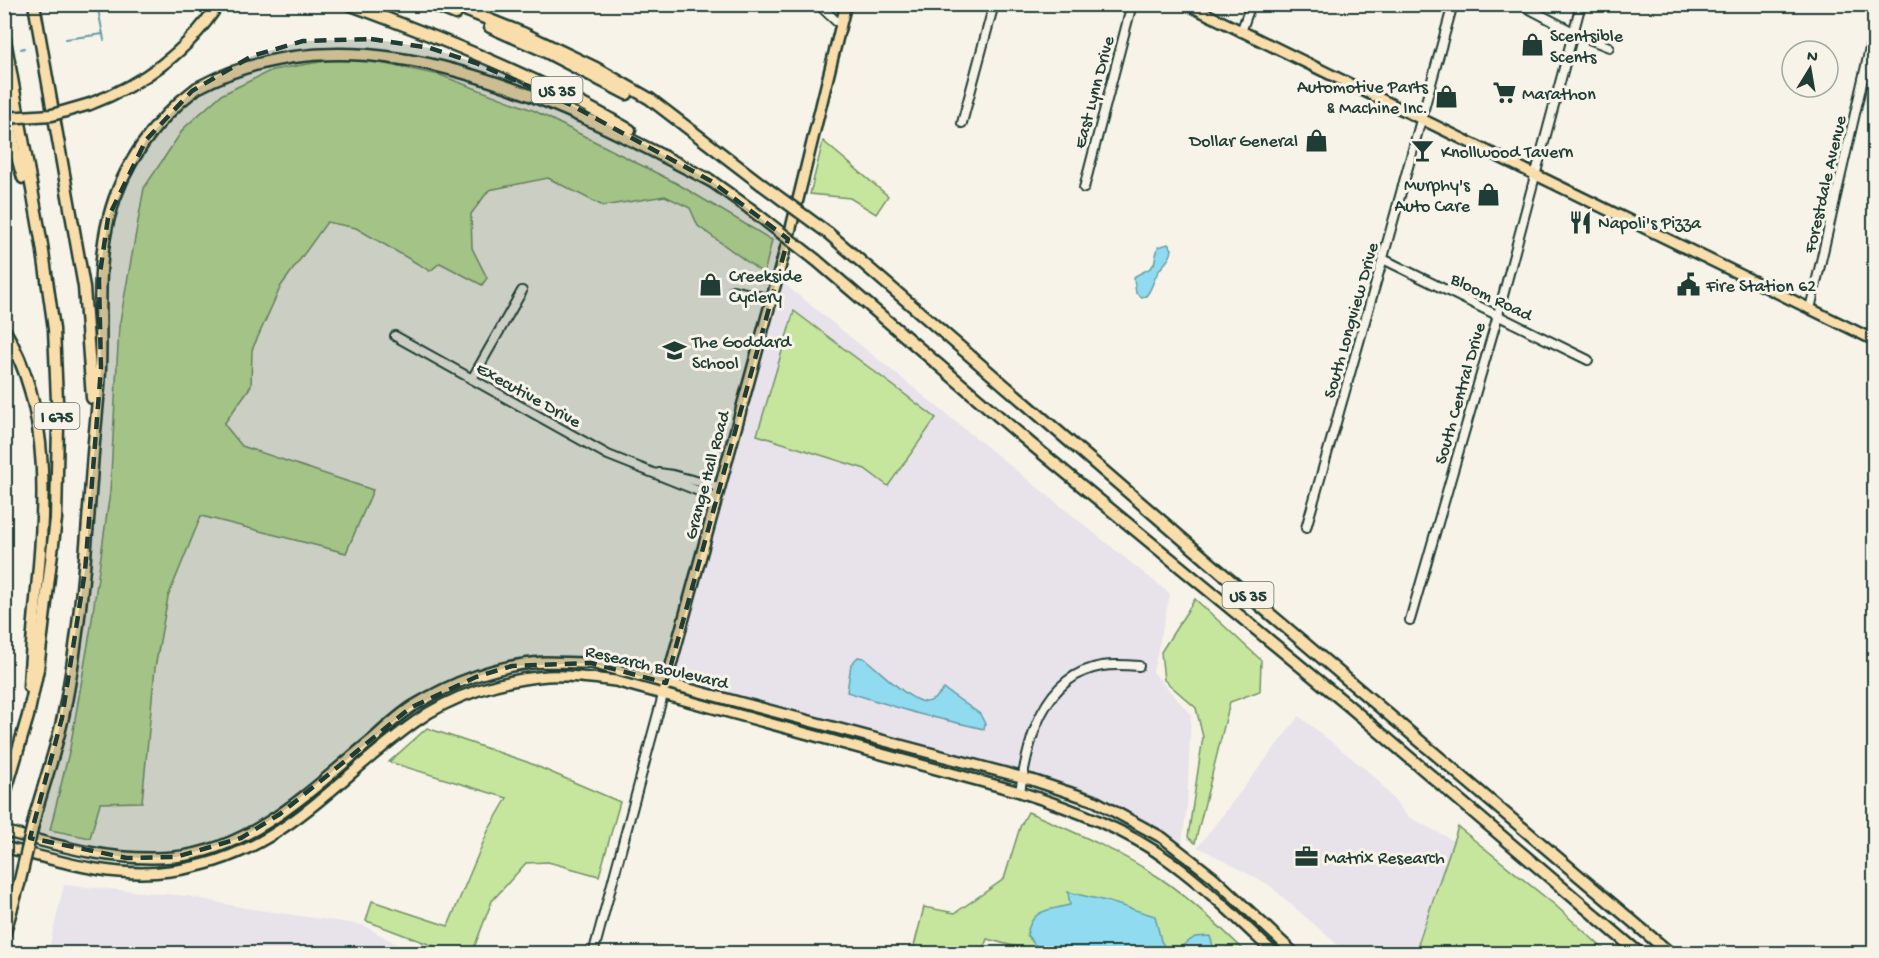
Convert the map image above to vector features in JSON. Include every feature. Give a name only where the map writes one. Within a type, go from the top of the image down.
[{"type":"highway","name":"I 675","points":[[4,935],[62,718],[76,641],[92,462],[92,379],[84,287],[34,4]]},
{"type":"highway","points":[[4,118],[52,115],[90,104],[128,88],[164,63],[199,30],[218,4]]},
{"type":"highway","name":"US 35","points":[[348,4],[441,39],[527,76],[601,113],[711,181],[749,208],[816,260],[1039,451],[1358,714],[1640,954]]},
{"type":"highway","name":"US 35","points":[[431,4],[491,27],[585,72],[665,115],[716,149],[828,233],[1230,580],[1671,954]]},
{"type":"highway","points":[[454,6],[525,34],[596,68],[650,99],[716,149]]},
{"type":"highway","name":"I 675","points":[[4,33],[42,244],[54,329],[58,425],[56,519],[38,669],[4,798]]},
{"type":"highway","points":[[92,462],[100,368],[101,260],[108,218],[116,195],[135,156],[175,107],[192,91],[220,72],[269,50]]},
{"type":"highway","points":[[439,51],[476,63],[571,105],[711,181]]},
{"type":"highway","points":[[4,90],[15,150],[42,244]]},
{"type":"highway","points":[[4,329],[22,363],[31,391],[38,423],[42,460],[40,527],[27,717]]},
{"type":"main road","name":"Grange Hall Road","points":[[663,695],[771,299],[846,4]]},
{"type":"main road","points":[[1186,4],[1875,340]]},
{"type":"main road","name":"Research Boulevard","points":[[4,831],[79,852],[127,858],[176,857],[210,849],[241,838],[280,814],[410,708],[446,687],[512,666],[544,662],[591,663],[1023,777],[1095,801],[1163,838],[1213,877],[1295,954]]},
{"type":"main road","name":"Research Boulevard","points":[[4,847],[78,867],[128,873],[170,871],[207,864],[232,856],[273,836],[306,812],[415,722],[472,693],[510,682],[547,676],[568,676],[615,681],[1061,805],[1137,840],[1169,860],[1196,880],[1275,954]]},
{"type":"street","points":[[818,4],[841,23]]},
{"type":"street","points":[[962,123],[994,4]]},
{"type":"street","name":"East Lynn Drive","points":[[1084,188],[1132,4]]},
{"type":"street","points":[[1241,32],[1251,4]]},
{"type":"street","name":"South Longview Drive","points":[[1306,528],[1453,4]]},
{"type":"street","points":[[1520,4],[1609,47]]},
{"type":"street","name":"South Central Drive","points":[[1410,620],[1497,316],[1581,4]]},
{"type":"street","name":"Forestdale Avenue","points":[[1810,309],[1875,32]]},
{"type":"street","name":"Bloom Road","points":[[1383,259],[1588,360]]},
{"type":"street","points":[[733,290],[771,299]]},
{"type":"street","points":[[472,380],[522,291]]},
{"type":"street","name":"Executive Drive","points":[[395,336],[608,455],[716,498]]},
{"type":"street","name":"Executive Drive","points":[[652,473],[673,475],[719,487]]},
{"type":"street","points":[[1020,792],[1039,719],[1044,707],[1059,688],[1089,669],[1113,665],[1139,666]]},
{"type":"street","name":"Grange Hall Road","points":[[592,954],[663,695]]},
{"type":"highlighted area","points":[[371,39],[430,48],[476,63],[571,105],[711,181],[788,239],[666,683],[591,663],[512,666],[476,677],[410,708],[280,814],[241,838],[176,857],[127,858],[30,838],[62,718],[85,571],[101,368],[99,280],[108,218],[146,140],[192,91],[252,56],[303,41]]},
{"type":"shaded area","points":[[777,278],[1170,594],[1153,672],[1191,715],[1187,804],[1181,851],[1095,801],[666,683]]},
{"type":"shaded area","points":[[1299,716],[1375,777],[1407,816],[1454,841],[1415,953],[1347,953],[1269,885],[1198,847]]},
{"type":"shaded area","points":[[64,885],[187,896],[245,908],[363,925],[412,953],[48,953]]},
{"type":"green space","points":[[350,57],[440,75],[535,111],[676,183],[772,240],[764,274],[698,226],[690,208],[665,196],[603,206],[548,178],[489,190],[471,214],[472,248],[487,278],[482,285],[440,263],[430,271],[356,228],[327,222],[281,286],[252,350],[251,386],[224,424],[242,446],[373,490],[346,553],[201,516],[168,597],[155,668],[142,802],[100,803],[90,838],[50,830],[70,748],[90,633],[110,492],[119,327],[144,188],[184,128],[221,95],[272,70]]},
{"type":"green space","points":[[823,141],[888,196],[876,214],[850,198],[810,194]]},
{"type":"green space","points":[[794,311],[936,418],[888,486],[865,469],[757,435]]},
{"type":"green space","points":[[1195,599],[1261,660],[1260,691],[1230,702],[1195,843],[1188,837],[1203,737],[1196,708],[1164,680],[1161,652]]},
{"type":"green space","points":[[427,728],[527,762],[620,802],[599,876],[548,862],[526,863],[492,901],[472,953],[434,946],[366,921],[372,901],[448,926],[488,831],[507,798],[389,762]]},
{"type":"green space","points":[[1028,812],[1112,851],[1160,878],[1247,953],[1039,953],[987,939],[982,953],[912,954],[924,907],[955,913],[1004,879],[1020,827]]},
{"type":"green space","points":[[1458,827],[1555,905],[1608,953],[1415,953]]},
{"type":"water","points":[[1168,244],[1172,249],[1170,257],[1159,271],[1146,296],[1141,297],[1136,293],[1135,276],[1154,264],[1158,247]]},
{"type":"water","points":[[858,657],[864,658],[903,691],[919,701],[931,701],[944,689],[980,714],[985,724],[984,729],[919,714],[847,692],[851,664]]},
{"type":"water","points":[[1068,892],[1155,916],[1161,941],[1168,953],[1064,953],[1035,945],[1027,935],[1032,920],[1042,912],[1070,905]]},
{"type":"water","points":[[1210,936],[1215,953],[1172,953],[1195,937]]},
{"type":"waterway","points":[[97,4],[104,40]]},
{"type":"waterway","points":[[66,39],[103,34]]},
{"type":"place","name":"Scentsible Scents","points":[[1532,45]]},
{"type":"place","name":"Marathon","points":[[1504,93]]},
{"type":"place","name":"Automotive Parts & Machine Inc.","points":[[1446,96]]},
{"type":"place","name":"Dollar General","points":[[1316,140]]},
{"type":"place","name":"Knollwood Tavern","points":[[1423,151]]},
{"type":"place","name":"Murphy's Auto Care","points":[[1488,194]]},
{"type":"place","name":"Napoli's Pizza","points":[[1580,222]]},
{"type":"place","name":"Creekside Cyclery","points":[[711,285]]},
{"type":"place","name":"Fire Station 62","points":[[1688,285]]},
{"type":"place","name":"The Goddard School","points":[[674,351]]},
{"type":"place","name":"Matrix Research","points":[[1306,857]]}]
